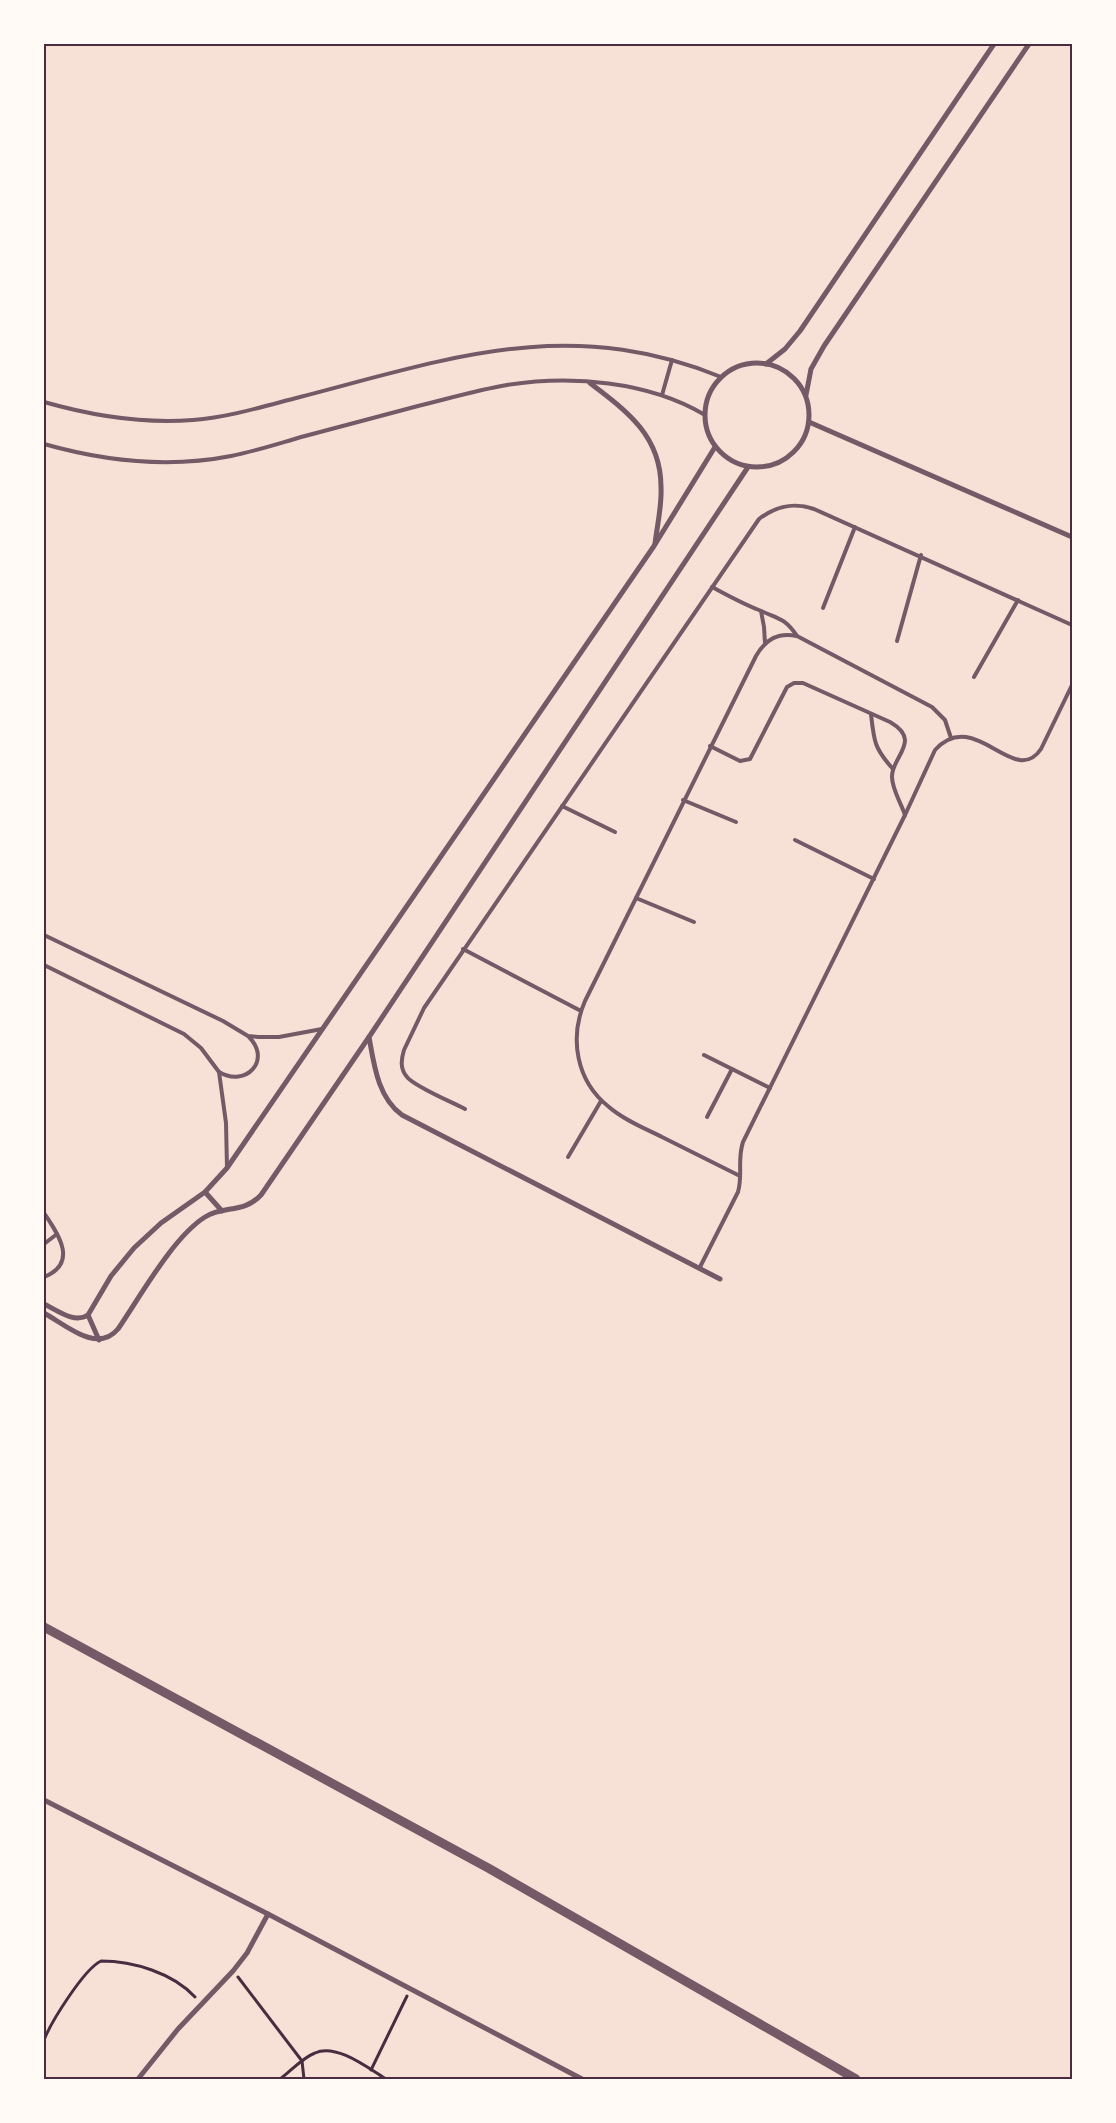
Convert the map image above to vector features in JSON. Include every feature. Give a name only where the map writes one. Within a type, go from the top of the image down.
[{"type":"street","points":[[766,364],[785,349],[800,331],[994,44]]},
{"type":"street","points":[[806,395],[811,369],[820,352],[1029,44]]},
{"type":"street","points":[[757,363],[766,364],[783,369],[796,380],[806,395],[810,413],[809,422],[803,442],[789,457],[776,464],[762,467],[748,466],[733,462],[715,446],[708,432],[705,415],[709,395],[721,377],[738,367],[757,363]]},
{"type":"street","points":[[590,383],[630,415],[640,427],[656,455],[661,486],[654,546]]},
{"type":"street","points":[[809,422],[1072,537]]},
{"type":"street","points":[[44,1304],[74,1318],[88,1315],[111,1276],[134,1248],[161,1223],[205,1192],[227,1168],[654,546],[715,446]]},
{"type":"street","points":[[44,1313],[88,1338],[106,1339],[118,1329],[183,1235],[207,1216],[248,1206],[261,1195],[369,1037],[748,466]]},
{"type":"street","points":[[369,1037],[382,1090],[388,1102],[402,1115],[720,1278]]},
{"type":"street","points":[[205,1192],[222,1211]]},
{"type":"street","points":[[88,1315],[99,1340]]},
{"type":"street","points":[[44,1627],[490,1869],[856,2079]]},
{"type":"street","points":[[44,1800],[268,1914],[582,2079]]},
{"type":"street","points":[[138,2079],[201,2003],[247,1953],[268,1914]]},
{"type":"lane","points":[[44,402],[72,410],[125,419],[195,420],[256,409],[459,357],[521,347],[568,345],[624,350],[672,360],[721,377]]},
{"type":"lane","points":[[662,394],[672,360]]},
{"type":"lane","points":[[44,444],[77,453],[110,458],[142,461],[202,460],[240,454],[497,387],[548,381],[626,386],[662,394],[688,405],[705,415]]},
{"type":"lane","points":[[466,1109],[411,1081],[403,1070],[401,1064],[404,1050],[424,1008],[759,519],[778,507],[790,505],[806,506],[921,555],[1072,625]]},
{"type":"lane","points":[[823,608],[855,526]]},
{"type":"lane","points":[[897,641],[921,555]]},
{"type":"lane","points":[[712,587],[760,611],[778,617],[797,636]]},
{"type":"lane","points":[[974,678],[1018,600]]},
{"type":"lane","points":[[760,611],[765,643]]},
{"type":"lane","points":[[740,1176],[616,1113],[601,1100],[585,1079],[578,1058],[576,1032],[581,1011],[710,746],[756,656],[765,643],[780,635],[797,636],[932,707],[945,720],[951,738]]},
{"type":"lane","points":[[710,746],[740,761],[750,759],[785,690],[794,682],[802,683],[895,725],[902,734],[904,746],[903,754],[893,769],[892,782],[905,815]]},
{"type":"lane","points":[[700,1267],[738,1192],[740,1176],[738,1160],[743,1142],[874,879],[935,750],[942,742],[951,738],[972,737],[1014,759],[1029,760],[1036,756],[1041,749],[1072,685]]},
{"type":"lane","points":[[871,714],[875,745],[881,757],[893,769]]},
{"type":"lane","points":[[684,800],[736,822]]},
{"type":"lane","points":[[562,806],[615,832]]},
{"type":"lane","points":[[795,840],[874,879]]},
{"type":"lane","points":[[636,898],[694,922]]},
{"type":"lane","points":[[44,936],[223,1020],[248,1036],[255,1042],[258,1052],[253,1070],[246,1076],[227,1077],[218,1072],[201,1048],[184,1034],[44,965]]},
{"type":"lane","points":[[463,949],[581,1011]]},
{"type":"lane","points":[[248,1036],[279,1037],[322,1030]]},
{"type":"lane","points":[[704,1055],[770,1088]]},
{"type":"lane","points":[[707,1117],[732,1069]]},
{"type":"lane","points":[[218,1072],[226,1123],[227,1168]]},
{"type":"lane","points":[[568,1157],[601,1100]]},
{"type":"lane","points":[[44,1213],[57,1234],[63,1250],[63,1257],[56,1270],[44,1277]]},
{"type":"lane","points":[[44,1243],[57,1234]]},
{"type":"path","points":[[44,2040],[66,2001],[90,1968],[101,1961],[138,1966],[173,1979],[201,2003]]},
{"type":"path","points":[[233,1970],[302,2061],[304,2079]]},
{"type":"path","points":[[371,2070],[410,1990]]},
{"type":"path","points":[[280,2079],[314,2053],[329,2050],[338,2052],[386,2079]]}]
